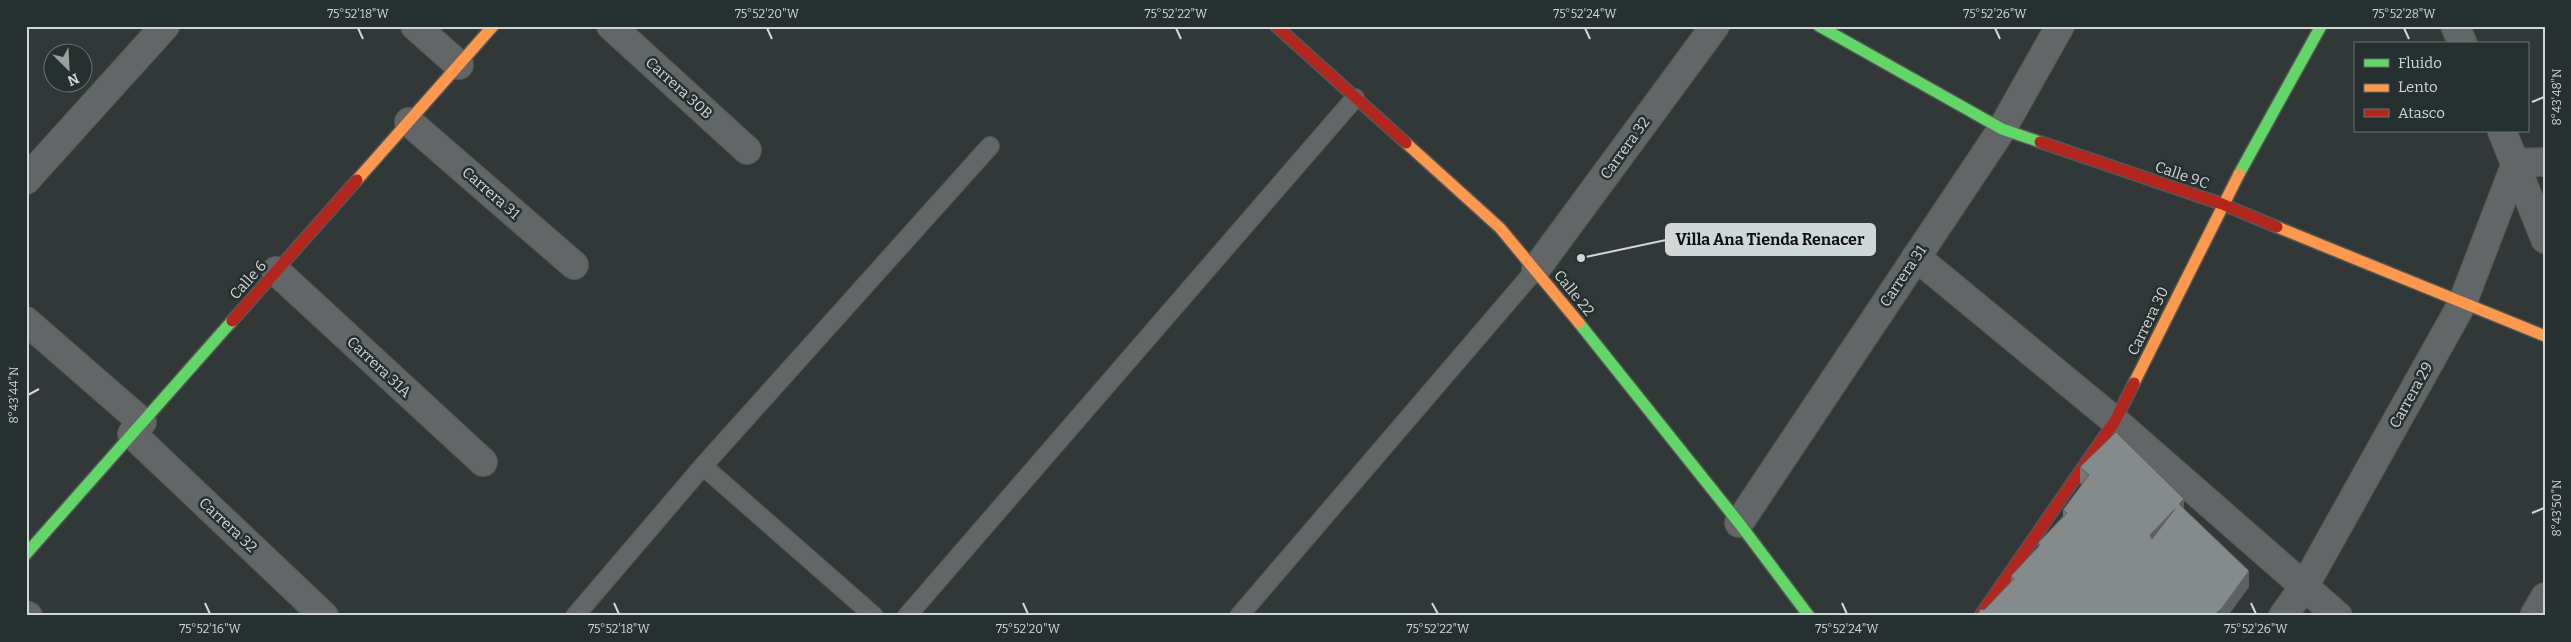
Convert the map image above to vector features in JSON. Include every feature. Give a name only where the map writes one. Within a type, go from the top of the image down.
[{"type":"street","points":[[26,180],[165,26]]},
{"type":"street","points":[[416,26],[459,65]]},
{"type":"street","name":"Calle 6","points":[[26,554],[493,26]]},
{"type":"street","name":"Carrera 30B","points":[[610,26],[747,150]]},
{"type":"street","name":"Calle 22","points":[[1276,26],[1500,228],[1536,269],[1740,523],[1808,616]]},
{"type":"street","name":"Carrera 32","points":[[1536,269],[1715,26]]},
{"type":"street","name":"Calle 9C","points":[[1819,26],[2002,129],[2222,204],[2462,304],[2545,336]]},
{"type":"street","name":"Carrera 31","points":[[1740,523],[2002,129],[2060,26]]},
{"type":"street","name":"Carrera 30","points":[[1980,616],[2115,421],[2222,204],[2321,26]]},
{"type":"street","points":[[2455,26],[2462,42]]},
{"type":"street","name":"Carrera 31","points":[[409,122],[574,265]]},
{"type":"street","points":[[2502,132],[2545,239]]},
{"type":"street","points":[[2516,163],[2545,162]]},
{"type":"street","name":"Carrera 29","points":[[2283,616],[2305,585],[2462,304],[2516,163]]},
{"type":"street","points":[[1916,257],[2115,421],[2305,585],[2338,616]]},
{"type":"street","name":"Carrera 31A","points":[[276,272],[483,462]]},
{"type":"street","name":"Carrera 32","points":[[26,321],[137,428],[324,616]]},
{"type":"street","points":[[2534,616],[2545,597]]},
{"type":"lane","points":[[907,616],[1354,98]]},
{"type":"lane","points":[[575,616],[703,466],[990,146]]},
{"type":"lane","points":[[1239,616],[1536,269]]},
{"type":"lane","points":[[703,466],[874,616]]},
{"type":"building","points":[[2116,432],[2184,499],[2179,504],[2249,571],[2222,608],[2213,616],[1976,616],[1981,609],[1984,610],[2014,579],[2011,576],[2040,545],[2038,543],[2067,513],[2063,510],[2089,475],[2080,467]],"holes":[[[2175,509],[2152,539],[2150,535]]]},
{"type":"traffic: fast","points":[[1819,26],[2002,129],[2040,142]]},
{"type":"traffic: fast","points":[[2239,174],[2321,26]]},
{"type":"traffic: fast","points":[[26,554],[232,321]]},
{"type":"traffic: fast","points":[[1579,323],[1739,523],[1809,616]]},
{"type":"traffic: slow","points":[[357,180],[493,26]]},
{"type":"traffic: slow","points":[[1406,143],[1500,228],[1579,323]]},
{"type":"traffic: slow","points":[[2134,383],[2239,174]]},
{"type":"traffic: slow","points":[[2277,227],[2545,336]]},
{"type":"traffic: jam","points":[[1276,26],[1406,143]]},
{"type":"traffic: jam","points":[[2040,142],[2222,204],[2277,227]]},
{"type":"traffic: jam","points":[[232,321],[357,180]]},
{"type":"traffic: jam","points":[[1980,616],[2115,421],[2134,383]]},
{"type":"place","name":"Villa Ana Tienda Renacer","points":[[1581,258]]}]
